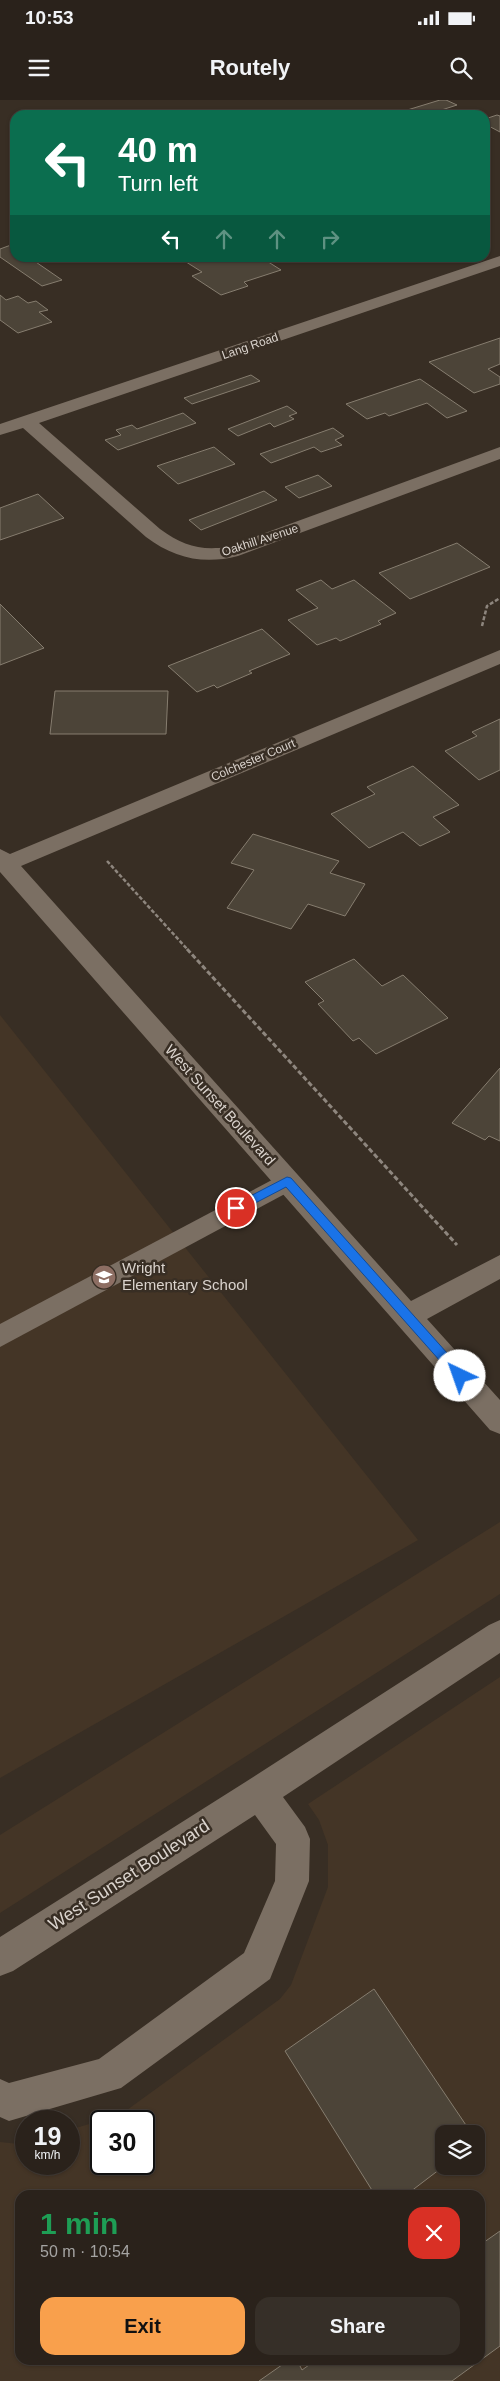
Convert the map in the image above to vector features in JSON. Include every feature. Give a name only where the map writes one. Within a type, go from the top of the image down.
[{"type":"street","name":"Lang Road","points":[[0,430],[500,261]]},
{"type":"street","name":"Oakhill Avenue","points":[[26,421],[152,533],[172,548],[212,555],[231,552],[500,453]]},
{"type":"street","name":"Colchester Court","points":[[3,860],[500,656]]},
{"type":"street","name":"West Sunset Boulevard","points":[[3,860],[500,1421]]},
{"type":"street","points":[[407,1316],[492,1270]]},
{"type":"street","name":"West Sunset Boulevard","points":[[0,1958],[259,1793],[500,1635]]},
{"type":"street","points":[[0,2098],[8,2102],[108,2075],[257,1966],[292,1881],[293,1839],[259,1793]]},
{"type":"lane","points":[[0,1336],[287,1181]]},
{"type":"path","points":[[115,856],[106,860],[492,1270]]},
{"type":"shaded area","name":"Wright Elementary School","points":[[0,1015],[418,1540],[0,1778]]},
{"type":"shaded area","points":[[500,1522],[500,1594],[0,1913],[0,1835]]},
{"type":"shaded area","points":[[500,1677],[500,2381],[0,2381],[0,2142],[15,2144],[15,2175],[80,2175],[80,2127],[90,2124],[90,2175],[155,2175],[155,2110],[127,2110],[280,1999],[291,1985],[328,1887],[328,1845],[319,1820],[308,1804]]},
{"type":"building","points":[[440,100],[446,100],[457,105],[442,110],[407,110]]},
{"type":"building","points":[[500,116],[500,132],[490,127],[490,117]]},
{"type":"building","points":[[10,245],[10,262],[36,262],[62,280],[42,286],[0,257],[0,249]]},
{"type":"building","points":[[186,262],[268,262],[281,270],[244,282],[248,286],[221,295],[192,276],[202,272]]},
{"type":"building","points":[[0,295],[6,300],[18,296],[28,303],[36,301],[48,310],[39,312],[52,322],[18,333],[0,320]]},
{"type":"building","points":[[500,338],[500,364],[488,369],[500,377],[500,384],[474,393],[429,362]]},
{"type":"building","points":[[251,375],[260,381],[192,404],[184,398]]},
{"type":"building","points":[[420,379],[467,411],[447,418],[427,403],[389,416],[385,413],[367,419],[346,404]]},
{"type":"building","points":[[287,406],[297,413],[289,416],[294,419],[274,427],[270,423],[238,436],[228,429]]},
{"type":"building","points":[[183,413],[196,423],[118,450],[105,440],[121,435],[116,430],[132,425],[137,429]]},
{"type":"building","points":[[333,428],[344,436],[335,440],[342,445],[321,452],[314,447],[271,463],[260,454]]},
{"type":"building","points":[[214,447],[235,464],[178,484],[157,466]]},
{"type":"building","points":[[318,475],[332,486],[299,498],[285,487]]},
{"type":"building","points":[[264,491],[277,500],[201,530],[189,520]]},
{"type":"building","points":[[38,494],[64,518],[0,540],[0,508]]},
{"type":"building","points":[[457,543],[490,567],[410,599],[379,573]]},
{"type":"building","points":[[321,580],[332,589],[354,580],[396,613],[378,621],[381,624],[340,641],[336,638],[317,645],[288,620],[318,608],[296,590]]},
{"type":"building","points":[[0,604],[44,648],[0,665]]},
{"type":"building","points":[[262,629],[290,654],[249,671],[252,673],[217,688],[214,685],[197,692],[168,666]]},
{"type":"building","points":[[55,691],[168,691],[166,734],[50,734]]},
{"type":"building","points":[[500,719],[500,770],[479,780],[445,751],[477,736],[472,732]]},
{"type":"building","points":[[413,766],[459,805],[433,817],[450,832],[420,846],[403,832],[369,848],[331,814],[375,794],[367,787]]},
{"type":"building","points":[[253,834],[339,861],[330,873],[365,884],[345,916],[308,904],[291,929],[227,908],[254,870],[231,863]]},
{"type":"building","points":[[354,959],[382,986],[403,975],[448,1018],[376,1054],[359,1038],[353,1041],[318,1004],[324,1001],[305,982]]},
{"type":"building","points":[[500,1068],[500,1141],[489,1136],[485,1140],[452,1123]]},
{"type":"building","points":[[374,1989],[466,2125],[435,2125],[435,2173],[413,2190],[372,2190],[285,2051]]},
{"type":"building","points":[[500,2231],[500,2346],[485,2357],[485,2242]]},
{"type":"building","points":[[282,2365],[300,2365],[302,2370],[309,2365],[474,2365],[452,2381],[259,2381]]},
{"type":"place","name":"Wright Elementary School","points":[[104,1277]]},
{"type":"route","points":[[236,1208],[287,1181],[460,1376]]}]
